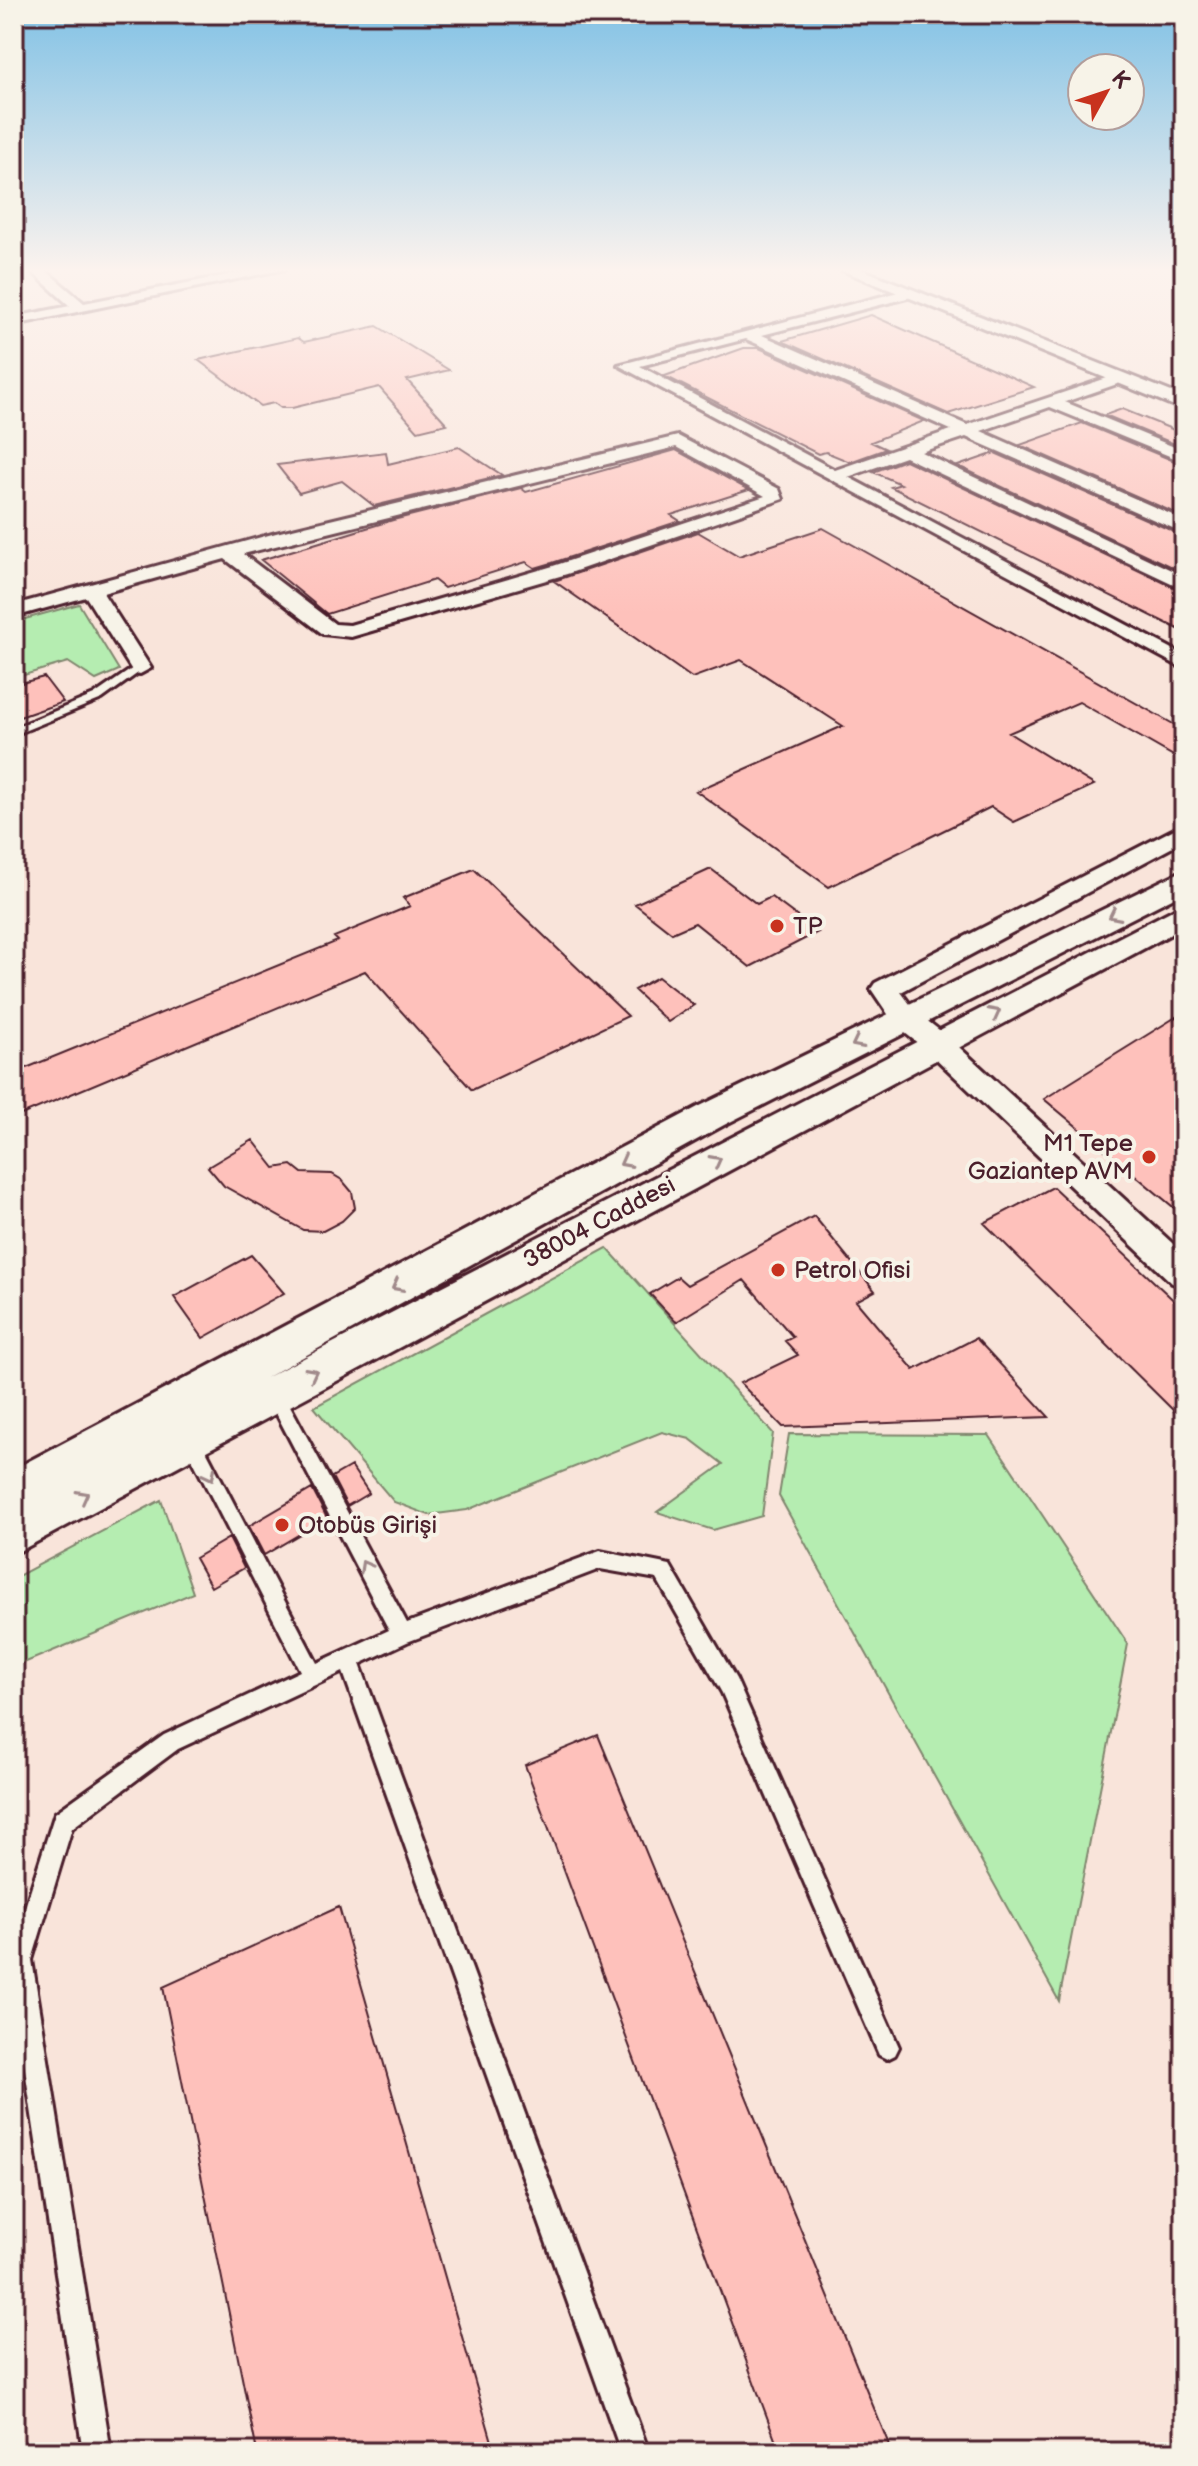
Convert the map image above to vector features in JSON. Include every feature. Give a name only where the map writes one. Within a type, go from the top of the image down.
[{"type":"street","points":[[662,384],[1184,663]]},
{"type":"street","points":[[859,384],[1184,527]]},
{"type":"street","points":[[834,476],[961,430],[1103,384]]},
{"type":"street","points":[[1131,384],[1184,404]]},
{"type":"street","points":[[1051,402],[1184,457]]},
{"type":"street","points":[[14,611],[228,552],[678,441],[773,493],[774,499],[560,570],[351,631],[330,630],[228,552]]},
{"type":"street","points":[[903,450],[1184,583]]},
{"type":"street","points":[[91,590],[140,668]]},
{"type":"street","points":[[1184,831],[885,989],[906,1019],[938,1044],[1184,1274]]},
{"type":"street","name":"38004 Caddesi","points":[[14,1532],[181,1423],[267,1376],[711,1116],[1184,880]]},
{"type":"street","name":"38004 Caddesi","points":[[267,1376],[938,1044],[1184,914]]},
{"type":"street","name":"38004 Caddesi","points":[[14,1492],[181,1423]]},
{"type":"lane","points":[[14,732],[98,697],[140,668]]},
{"type":"lane","points":[[267,1376],[402,1634]]},
{"type":"lane","points":[[181,1423],[313,1676]]},
{"type":"lane","points":[[97,2452],[20,1960],[63,1821],[171,1742],[402,1634],[600,1560],[663,1571],[729,1686],[887,2047]]},
{"type":"lane","points":[[348,1659],[635,2452]]},
{"type":"green space","points":[[79,604],[119,670],[96,680],[68,662],[14,678],[14,622]]},
{"type":"green space","points":[[607,1248],[773,1433],[762,1516],[713,1530],[657,1512],[723,1464],[690,1439],[662,1432],[467,1510],[429,1515],[394,1502],[314,1407]]},
{"type":"green space","points":[[789,1434],[989,1435],[1128,1644],[1059,2001],[779,1496]]},
{"type":"green space","points":[[161,1500],[193,1593],[14,1667],[14,1578]]},
{"type":"building","points":[[230,384],[411,384],[447,424],[418,431],[379,387],[292,408],[281,408],[274,403],[260,406]]},
{"type":"building","points":[[681,384],[841,384],[924,421],[871,442],[886,449],[850,462],[826,452],[818,454]]},
{"type":"building","points":[[880,384],[1027,384],[1034,387],[948,414]]},
{"type":"building","points":[[1122,409],[1184,434],[1184,448],[1105,415]]},
{"type":"building","points":[[1082,423],[1184,465],[1184,517],[1020,445]]},
{"type":"building","points":[[459,447],[502,475],[374,506],[342,481],[299,493],[277,465],[386,452],[388,464]]},
{"type":"building","points":[[676,450],[749,490],[671,515],[680,521],[535,568],[526,562],[444,588],[434,580],[327,614],[261,560],[393,520],[521,488],[526,492]]},
{"type":"building","points":[[995,453],[1184,536],[1184,573],[958,466]]},
{"type":"building","points":[[905,460],[1184,592],[1184,632],[891,487],[901,484],[873,472]]},
{"type":"building","points":[[823,528],[1184,730],[1184,762],[1079,702],[1009,733],[1094,785],[1014,822],[991,807],[829,887],[696,791],[843,726],[741,660],[692,678],[554,581],[698,532],[739,556]]},
{"type":"building","points":[[44,677],[63,702],[14,719],[14,685]]},
{"type":"building","points":[[474,869],[628,1016],[472,1090],[365,971],[14,1118],[14,1073],[338,941],[334,937],[410,906],[403,898]]},
{"type":"building","points":[[711,869],[757,904],[771,897],[818,932],[750,967],[695,923],[672,933],[635,904]]},
{"type":"building","points":[[658,977],[694,1005],[668,1022],[634,990]]},
{"type":"building","name":"M1 Tepe Gaziantep AVM","points":[[1184,1012],[1184,1216],[1044,1099]]},
{"type":"building","points":[[253,1140],[275,1168],[292,1165],[302,1173],[332,1174],[342,1180],[352,1192],[355,1208],[342,1221],[323,1231],[303,1230],[224,1186],[208,1167]]},
{"type":"building","points":[[1053,1187],[1184,1310],[1184,1421],[984,1223]]},
{"type":"building","points":[[814,1216],[875,1291],[856,1301],[914,1370],[976,1338],[1049,1417],[783,1427],[740,1383],[798,1355],[785,1341],[793,1337],[744,1280],[676,1322],[650,1294],[678,1277],[687,1285]]},
{"type":"building","points":[[251,1255],[284,1293],[203,1338],[174,1297]]},
{"type":"building","points":[[351,1466],[369,1493],[347,1506],[332,1477]]},
{"type":"building","points":[[312,1489],[327,1518],[264,1555],[249,1526]]},
{"type":"building","points":[[229,1538],[244,1568],[211,1587],[195,1558]]},
{"type":"building","points":[[598,1735],[892,2452],[780,2452],[525,1765]]},
{"type":"building","points":[[339,1907],[495,2452],[257,2452],[163,1987]]},
{"type":"place","name":"TP","points":[[777,926]]},
{"type":"place","name":"M1 Tepe Gaziantep AVM","points":[[1149,1157]]},
{"type":"place","name":"Petrol Ofisi","points":[[778,1270]]},
{"type":"place","name":"Otobüs Girişi","points":[[282,1525]]}]
